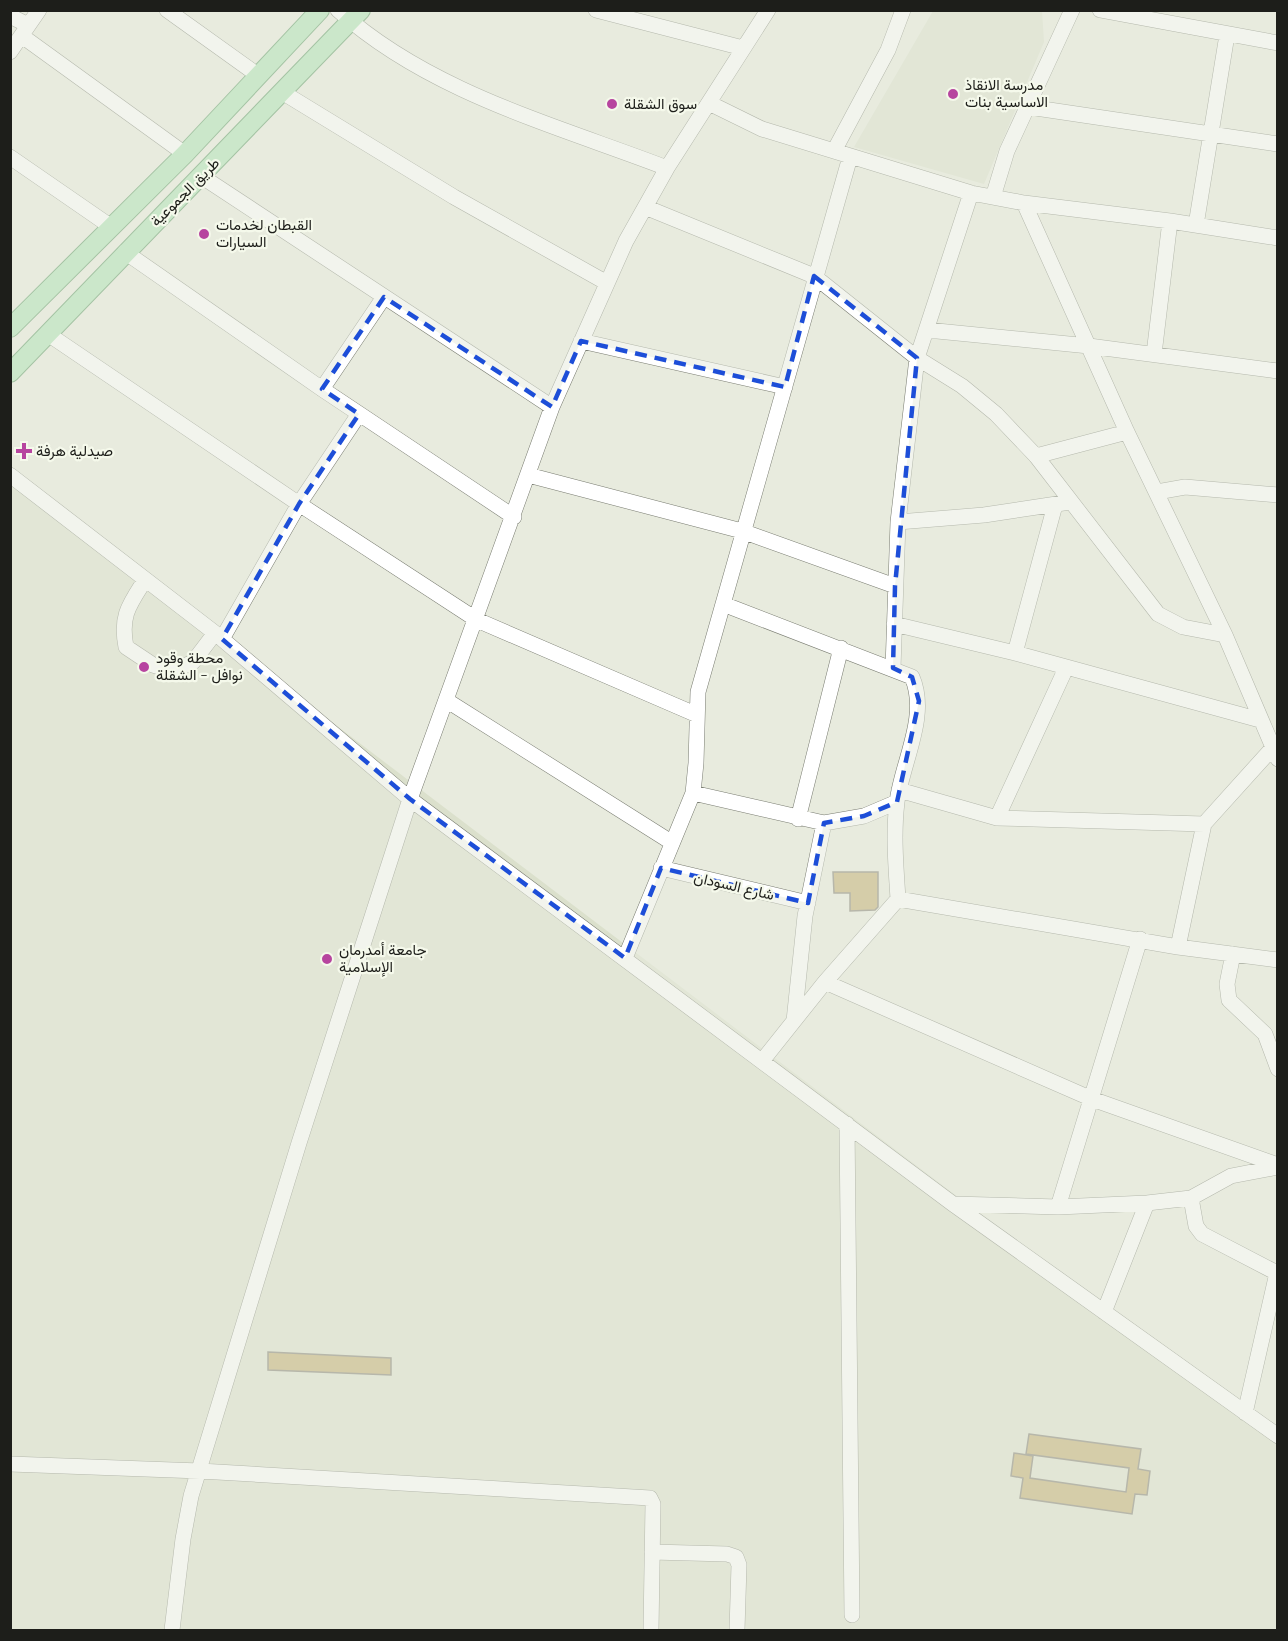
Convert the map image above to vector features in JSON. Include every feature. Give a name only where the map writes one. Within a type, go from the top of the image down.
[{"type":"main road","name":"طريق الجموعية","points":[[10,328],[110,226],[185,154],[320,10]]},
{"type":"main road","name":"طريق الجموعية","points":[[10,373],[282,92],[350,14]]},
{"type":"street","points":[[10,52],[39,10]]},
{"type":"street","points":[[166,10],[259,76]]},
{"type":"street","points":[[597,10],[743,48]]},
{"type":"street","points":[[172,1630],[183,1539],[191,1496],[299,1143],[410,799],[477,620],[552,407],[607,283],[645,207],[768,10]]},
{"type":"street","points":[[834,151],[853,110],[888,50],[903,10]]},
{"type":"street","points":[[1100,10],[1278,43]]},
{"type":"street","points":[[350,14],[381,46],[429,75],[668,168]]},
{"type":"street","points":[[993,197],[1007,151],[1029,107],[1066,14]]},
{"type":"street","points":[[10,16],[185,154]]},
{"type":"street","points":[[1196,225],[1227,35]]},
{"type":"street","points":[[282,92],[454,197],[607,283]]},
{"type":"street","points":[[709,103],[744,122],[971,193],[1024,203],[1170,221],[1278,238]]},
{"type":"street","points":[[1029,107],[1278,144]]},
{"type":"street","points":[[10,157],[110,226]]},
{"type":"street","points":[[625,958],[693,793],[696,763],[695,714],[698,692],[742,531],[785,387],[814,276],[850,157]]},
{"type":"street","points":[[201,176],[552,407]]},
{"type":"street","points":[[893,668],[894,586],[898,522],[917,358],[971,193]]},
{"type":"street","points":[[1024,203],[1127,432],[1225,635],[1260,720],[1276,749],[1204,824],[1178,946]]},
{"type":"street","points":[[645,207],[814,276],[917,358],[962,386],[996,414],[1036,456],[1063,503],[1158,614],[1183,627],[1225,635]]},
{"type":"street","points":[[1154,354],[1170,221]]},
{"type":"street","points":[[125,252],[322,389],[514,517]]},
{"type":"street","points":[[322,389],[384,297]]},
{"type":"street","points":[[927,330],[1089,346],[1278,371]]},
{"type":"street","points":[[48,334],[299,504],[477,620],[695,714]]},
{"type":"street","points":[[581,341],[785,387]]},
{"type":"street","points":[[145,580],[130,604],[122,627],[126,647],[153,664],[172,671],[193,662],[218,636],[299,504],[359,414]]},
{"type":"street","points":[[1036,456],[1127,432]]},
{"type":"street","points":[[10,475],[218,636],[410,799],[954,1204],[1278,1436]]},
{"type":"street","points":[[528,475],[742,531],[894,586]]},
{"type":"street","points":[[1157,492],[1185,487],[1278,495]]},
{"type":"street","points":[[898,522],[1063,503]]},
{"type":"street","points":[[1015,653],[1063,503]]},
{"type":"street","points":[[723,604],[912,677],[919,701],[898,796],[895,858],[898,899],[825,982],[762,1061]]},
{"type":"street","points":[[894,624],[1015,653],[1260,720]]},
{"type":"street","points":[[798,819],[841,648]]},
{"type":"street","points":[[997,818],[1066,668]]},
{"type":"street","points":[[446,700],[671,842]]},
{"type":"street","points":[[693,793],[798,819],[824,823],[864,816],[898,796],[997,818],[1204,824]]},
{"type":"street","points":[[794,1020],[799,956],[824,823]]},
{"type":"street","name":"شارع السودان","points":[[661,868],[808,903]]},
{"type":"street","points":[[898,899],[1178,946],[1278,960]]},
{"type":"street","points":[[1058,1207],[1140,939]]},
{"type":"street","points":[[1233,954],[1227,984],[1229,1000],[1274,1045],[1278,1069]]},
{"type":"street","points":[[825,982],[1092,1099],[1278,1166]]},
{"type":"street","points":[[847,1124],[852,1615]]},
{"type":"street","points":[[954,1204],[1058,1207],[1146,1203],[1191,1198],[1231,1176],[1278,1166]]},
{"type":"street","points":[[1191,1198],[1196,1226],[1202,1234],[1277,1273],[1245,1413]]},
{"type":"street","points":[[1104,1312],[1146,1203]]},
{"type":"street","points":[[10,1464],[200,1472],[650,1498],[653,1504],[651,1630]]},
{"type":"street","points":[[652,1552],[727,1554],[736,1557],[739,1565],[737,1630]]},
{"type":"highlighted area","points":[[814,276],[917,358],[895,586],[893,668],[912,677],[919,701],[897,802],[864,816],[824,823],[808,903],[661,868],[625,958],[410,799],[222,639],[299,504],[359,414],[322,389],[384,297],[552,407],[581,341],[785,387]]},
{"type":"shaded area","name":"مدرسة الانقاذ الاساسية بنات","points":[[933,11],[1042,11],[1044,42],[984,184],[854,147]]},
{"type":"shaded area","name":"جامعة أمدرمان الإسلامية","points":[[10,478],[1277,1439],[1277,1630],[11,1630]]},
{"type":"building","points":[[833,872],[878,872],[878,907],[875,910],[850,911],[850,893],[834,893]]},
{"type":"building","points":[[268,1352],[391,1358],[391,1375],[268,1370]]},
{"type":"building","points":[[1029,1434],[1141,1449],[1138,1469],[1150,1471],[1147,1495],[1135,1494],[1132,1514],[1020,1498],[1023,1478],[1011,1476],[1014,1453],[1033,1456],[1030,1478],[1126,1492],[1129,1468],[1026,1454]]},
{"type":"place","name":"مدرسة الانقاذ الاساسية بنات","points":[[953,94]]},
{"type":"place","name":"سوق الشقلة","points":[[612,104]]},
{"type":"place","name":"القبطان لخدمات السيارات","points":[[204,234]]},
{"type":"place","name":"صيدلية هرفة","points":[[24,451]]},
{"type":"place","name":"محطة وقود نوافل - الشقلة","points":[[144,667]]},
{"type":"place","name":"جامعة أمدرمان الإسلامية","points":[[327,959]]}]
